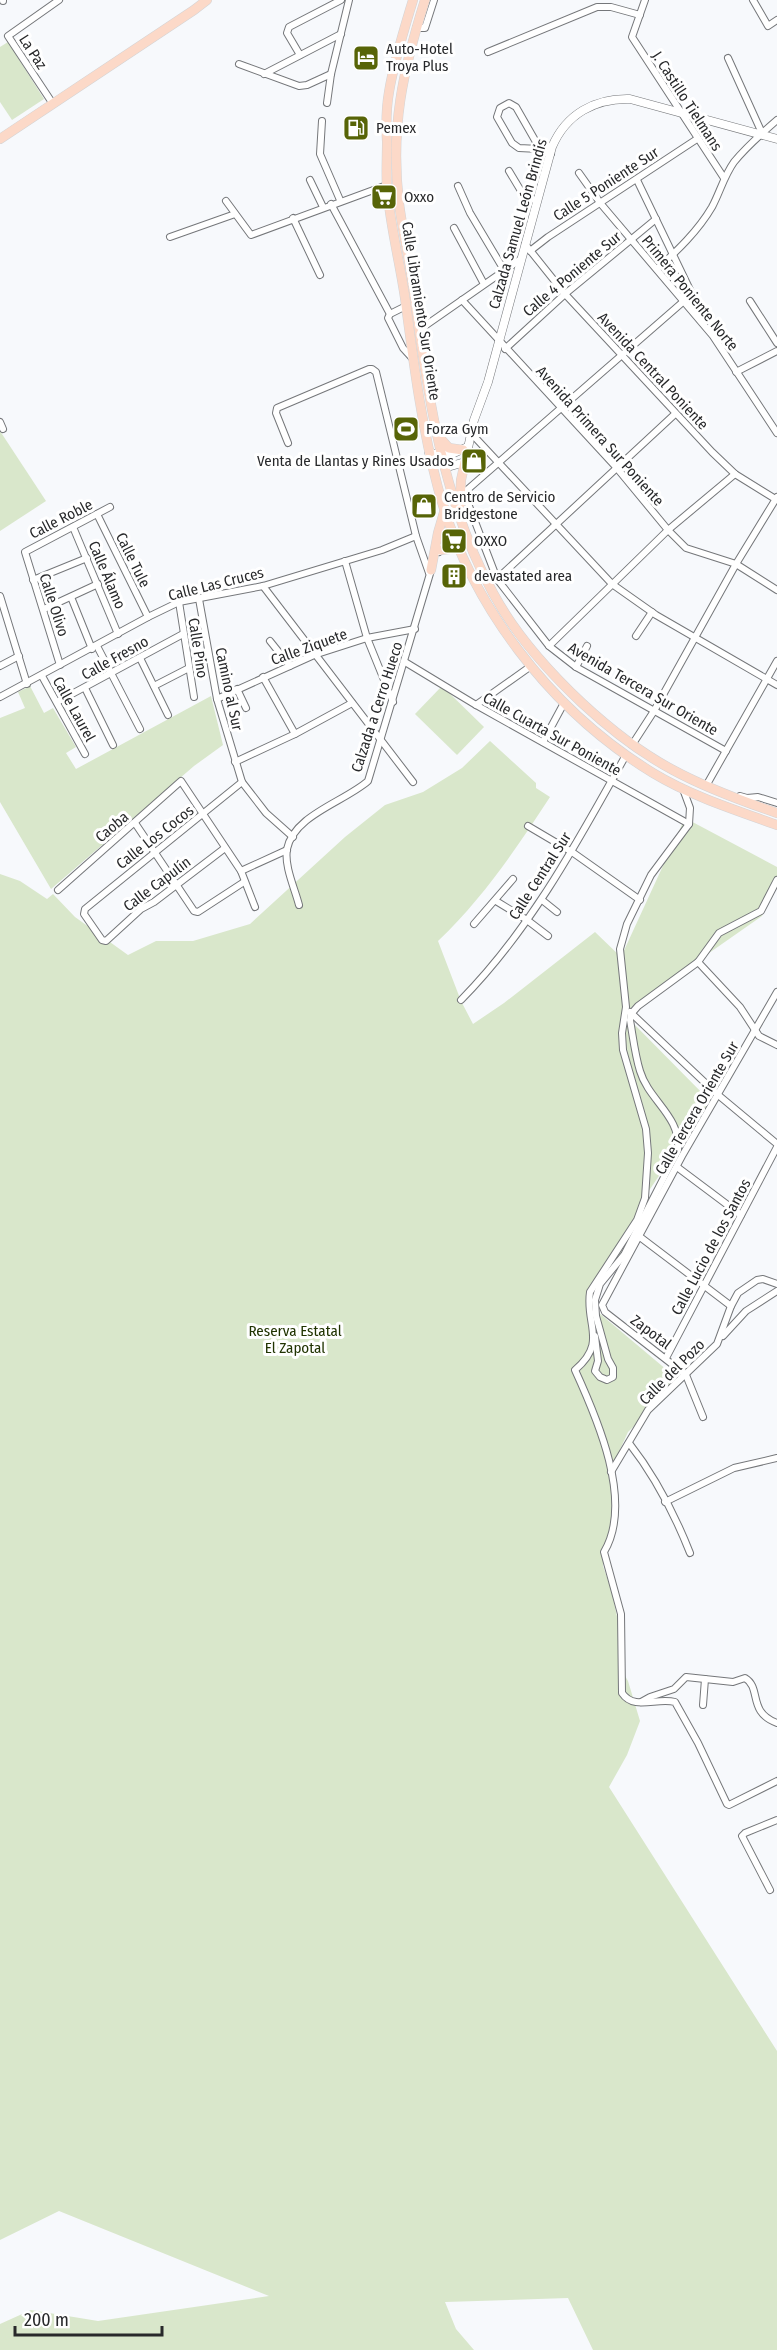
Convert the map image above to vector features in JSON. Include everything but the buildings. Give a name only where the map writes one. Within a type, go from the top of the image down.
[{"type":"main road","points":[[0,139],[207,0]]},
{"type":"main road","name":"Calle Libramiento Sur Oriente","points":[[413,0],[398,49],[389,93],[386,122],[387,185],[430,457],[445,509],[460,548],[482,595],[531,666],[564,703],[626,755],[655,774],[683,788],[777,825]]},
{"type":"main road","name":"Calle Libramiento Sur Oriente","points":[[424,0],[425,13],[416,28],[400,90],[397,144],[399,202],[436,431],[465,530],[494,594],[537,655],[612,730],[673,770],[717,792],[777,813]]},
{"type":"main road","points":[[436,431],[449,448],[465,448]]},
{"type":"main road","points":[[461,518],[465,462]]},
{"type":"main road","points":[[430,571],[445,509]]},
{"type":"main road","points":[[440,550],[460,548]]},
{"type":"street","name":"La Paz","points":[[53,104],[8,36],[59,0]]},
{"type":"street","points":[[300,56],[287,30],[341,0]]},
{"type":"street","points":[[327,103],[331,74],[349,0]]},
{"type":"street","points":[[425,13],[435,0]]},
{"type":"street","points":[[488,52],[597,7],[611,7],[640,15],[645,0]]},
{"type":"street","points":[[753,0],[768,26],[777,20]]},
{"type":"street","name":"J. Castillo Tielmans","points":[[640,15],[632,37],[723,178]]},
{"type":"street","points":[[264,74],[341,34]]},
{"type":"street","points":[[728,58],[762,134]]},
{"type":"street","points":[[239,64],[299,86],[307,85],[331,74]]},
{"type":"street","name":"Calzada Samuel León Brindis","points":[[465,462],[465,448],[499,342],[521,259],[527,248],[551,151],[569,120],[595,104],[617,99],[630,99],[777,139]]},
{"type":"street","points":[[509,103],[516,107],[536,142],[551,151],[519,148],[512,143],[497,117],[500,108],[509,103]]},
{"type":"street","points":[[657,269],[674,254],[708,213],[723,178],[738,157],[777,120]]},
{"type":"street","points":[[322,121],[320,154],[340,200]]},
{"type":"street","name":"Calle 5 Poniente Sur","points":[[527,248],[601,204],[697,139]]},
{"type":"street","points":[[509,171],[520,191],[537,202]]},
{"type":"street","name":"Primera Poniente Norte","points":[[579,173],[601,204],[713,336],[777,433]]},
{"type":"street","points":[[310,180],[323,207]]},
{"type":"street","points":[[462,495],[692,294],[636,180]]},
{"type":"street","points":[[226,201],[251,235],[340,200],[387,185]]},
{"type":"street","points":[[458,186],[470,213],[504,270]]},
{"type":"street","points":[[331,204],[390,314],[388,318],[391,326],[409,357],[414,360]]},
{"type":"street","points":[[170,237],[235,214]]},
{"type":"street","points":[[293,218],[320,274]]},
{"type":"street","name":"Calle 4 Poniente Sur","points":[[505,348],[565,294],[656,219]]},
{"type":"street","points":[[454,228],[484,284]]},
{"type":"street","name":"Avenida Central Poniente","points":[[527,248],[565,294],[675,414],[735,474],[776,499]]},
{"type":"street","points":[[419,330],[521,259]]},
{"type":"street","name":"Avenida Primera Sur Poniente","points":[[462,300],[616,467],[668,530],[686,548],[736,564],[777,590]]},
{"type":"street","points":[[750,301],[777,343]]},
{"type":"street","points":[[390,314],[406,306]]},
{"type":"street","points":[[736,372],[777,351]]},
{"type":"street","points":[[288,443],[276,410],[372,369],[376,372],[416,536],[430,571]]},
{"type":"street","points":[[497,579],[675,414]]},
{"type":"street","points":[[0,422],[3,429]]},
{"type":"street","points":[[470,432],[612,584],[695,639],[777,685]]},
{"type":"street","points":[[444,460],[465,448]]},
{"type":"street","points":[[430,457],[444,460],[451,466],[465,462]]},
{"type":"street","points":[[549,646],[668,530],[735,474]]},
{"type":"street","name":"Avenida Tercera Sur Oriente","points":[[462,495],[497,579],[549,646],[576,667],[726,751]]},
{"type":"street","points":[[632,745],[654,711],[736,564],[776,499]]},
{"type":"street","name":"Calle Roble","points":[[25,552],[110,507]]},
{"type":"street","name":"Calle Tule","points":[[97,514],[148,617]]},
{"type":"street","name":"Calle Álamo","points":[[73,527],[118,634]]},
{"type":"street","name":"Calzada a Cerro Hueco","points":[[287,850],[299,826],[356,792],[368,781],[415,629],[430,571],[447,540],[465,530]]},
{"type":"street","name":"Calle Las Cruces","points":[[0,697],[179,602],[263,586],[382,550],[416,536]]},
{"type":"street","name":"Calle Olivo","points":[[25,552],[60,665]]},
{"type":"street","points":[[33,580],[87,558]]},
{"type":"street","points":[[345,561],[368,638],[393,702]]},
{"type":"street","points":[[44,609],[98,584]]},
{"type":"street","points":[[263,586],[413,782]]},
{"type":"street","points":[[0,596],[27,684]]},
{"type":"street","points":[[70,597],[94,647],[140,729]]},
{"type":"street","name":"Camino al Sur","points":[[199,599],[217,699],[242,782],[266,813],[293,837]]},
{"type":"street","name":"Calle Pino","points":[[179,602],[194,697]]},
{"type":"street","points":[[636,636],[652,612]]},
{"type":"street","name":"Calle Ziquete","points":[[217,699],[314,655],[368,638],[415,629]]},
{"type":"street","name":"Calle Fresno","points":[[57,702],[183,634]]},
{"type":"street","points":[[270,640],[290,666]]},
{"type":"street","points":[[576,667],[587,646]]},
{"type":"street","points":[[0,666],[19,656]]},
{"type":"street","points":[[140,658],[168,715]]},
{"type":"street","points":[[706,786],[777,660]]},
{"type":"street","name":"Calle Cuarta Sur Poniente","points":[[405,662],[476,705],[689,824]]},
{"type":"street","points":[[476,705],[531,666]]},
{"type":"street","points":[[154,686],[189,668]]},
{"type":"street","name":"Calle Laurel","points":[[42,676],[85,754]]},
{"type":"street","points":[[263,677],[295,734]]},
{"type":"street","points":[[85,688],[112,745]]},
{"type":"street","points":[[237,689],[246,708]]},
{"type":"street","points":[[235,762],[295,734],[352,703]]},
{"type":"street","points":[[543,742],[564,703]]},
{"type":"street","name":"Calle Central Sur","points":[[461,1000],[542,900],[572,852],[626,755]]},
{"type":"street","name":"Caoba","points":[[58,890],[181,781],[204,814]]},
{"type":"street","name":"Calle Los Cocos","points":[[104,941],[84,912],[242,782]]},
{"type":"street","points":[[683,788],[690,808],[689,824],[651,875],[621,938],[626,1007],[622,1033],[623,1050],[637,1096],[647,1144],[645,1198],[637,1220],[590,1292],[588,1305],[598,1360],[595,1371],[607,1380],[613,1377],[613,1368],[608,1359],[596,1316],[597,1292],[600,1284],[624,1255],[666,1176],[678,1150],[679,1141],[675,1124],[640,1072],[630,1020],[631,1014],[698,962],[719,933],[761,911],[777,880]]},
{"type":"street","points":[[717,792],[747,798],[758,797],[777,803]]},
{"type":"street","points":[[204,814],[241,871],[255,906]]},
{"type":"street","points":[[135,823],[194,912],[244,882]]},
{"type":"street","points":[[528,826],[572,852],[640,900]]},
{"type":"street","name":"Calle Capulín","points":[[104,941],[141,909],[154,902],[225,848]]},
{"type":"street","points":[[241,871],[287,850],[288,865],[299,905]]},
{"type":"street","points":[[474,924],[513,879]]},
{"type":"street","points":[[542,900],[557,912]]},
{"type":"street","points":[[496,901],[548,936]]},
{"type":"street","points":[[698,962],[727,992],[759,1036],[777,1045]]},
{"type":"street","name":"Calle Tercera Oriente Sur","points":[[603,1309],[602,1305],[717,1094],[777,992]]},
{"type":"street","points":[[626,1007],[717,1094],[777,1145]]},
{"type":"street","name":"Calle Lucio de los Santos","points":[[666,1358],[777,1145]]},
{"type":"street","points":[[677,1167],[741,1215]]},
{"type":"street","points":[[640,1237],[731,1306]]},
{"type":"street","name":"Calle del Pozo","points":[[611,1472],[648,1410],[721,1338],[731,1306],[738,1293],[757,1280],[762,1279],[777,1284]]},
{"type":"street","points":[[721,1338],[746,1311],[777,1291]]},
{"type":"street","name":"Zapotal","points":[[603,1309],[686,1375]]},
{"type":"street","points":[[594,1332],[591,1353],[575,1370],[597,1419],[611,1472],[616,1505],[610,1543],[604,1552],[621,1614],[623,1664],[621,1690],[630,1701],[675,1702],[698,1743],[727,1804],[777,1781]]},
{"type":"street","points":[[686,1375],[703,1417]]},
{"type":"street","points":[[629,1443],[641,1459],[680,1527],[690,1553]]},
{"type":"street","points":[[665,1502],[734,1468],[777,1458]]},
{"type":"street","points":[[641,1702],[674,1689],[686,1677],[734,1682],[748,1678],[761,1714],[777,1723]]},
{"type":"street","points":[[703,1705],[705,1679]]},
{"type":"street","points":[[770,1890],[742,1836],[777,1820]]},
{"type":"green space","points":[[8,42],[44,99],[12,120],[0,102],[0,47]]},
{"type":"green space","points":[[0,431],[46,501],[0,531]]},
{"type":"green space","points":[[30,686],[44,713],[53,708],[76,747],[66,753],[76,769],[211,696],[223,745],[194,766],[51,889],[0,802],[0,718],[25,708],[18,692]]},
{"type":"green space","points":[[442,686],[484,727],[457,755],[415,714]]},
{"type":"green space","name":"Reserva Estatal El Zapotal","points":[[490,741],[536,783],[536,788],[550,797],[470,908],[438,941],[461,1001],[473,1024],[504,1003],[595,932],[621,957],[685,818],[777,867],[777,885],[762,916],[629,1009],[629,1019],[710,1101],[648,1192],[648,1201],[616,1262],[609,1268],[592,1307],[680,1381],[628,1432],[612,1467],[617,1502],[603,1566],[611,1589],[620,1630],[621,1669],[628,1681],[640,1721],[627,1755],[609,1787],[777,2051],[777,2350],[593,2350],[568,2298],[445,2302],[456,2329],[474,2350],[0,2350],[0,2324],[31,2310],[98,2321],[269,2296],[59,2211],[0,2240],[0,874],[20,881],[47,899],[53,894],[75,917],[128,955],[156,941],[193,941],[250,924],[345,837],[385,805],[423,792],[462,768]]},
{"type":"place","name":"Auto-Hotel Troya Plus","points":[[366,58]]},
{"type":"place","name":"Pemex","points":[[356,128]]},
{"type":"place","name":"Oxxo","points":[[384,197]]},
{"type":"place","name":"Forza Gym","points":[[406,429]]},
{"type":"place","name":"Venta de Llantas y Rines Usados","points":[[474,461]]},
{"type":"place","name":"Centro de Servicio Bridgestone","points":[[424,506]]},
{"type":"place","name":"OXXO","points":[[454,541]]},
{"type":"place","name":"devastated area","points":[[454,576]]}]
